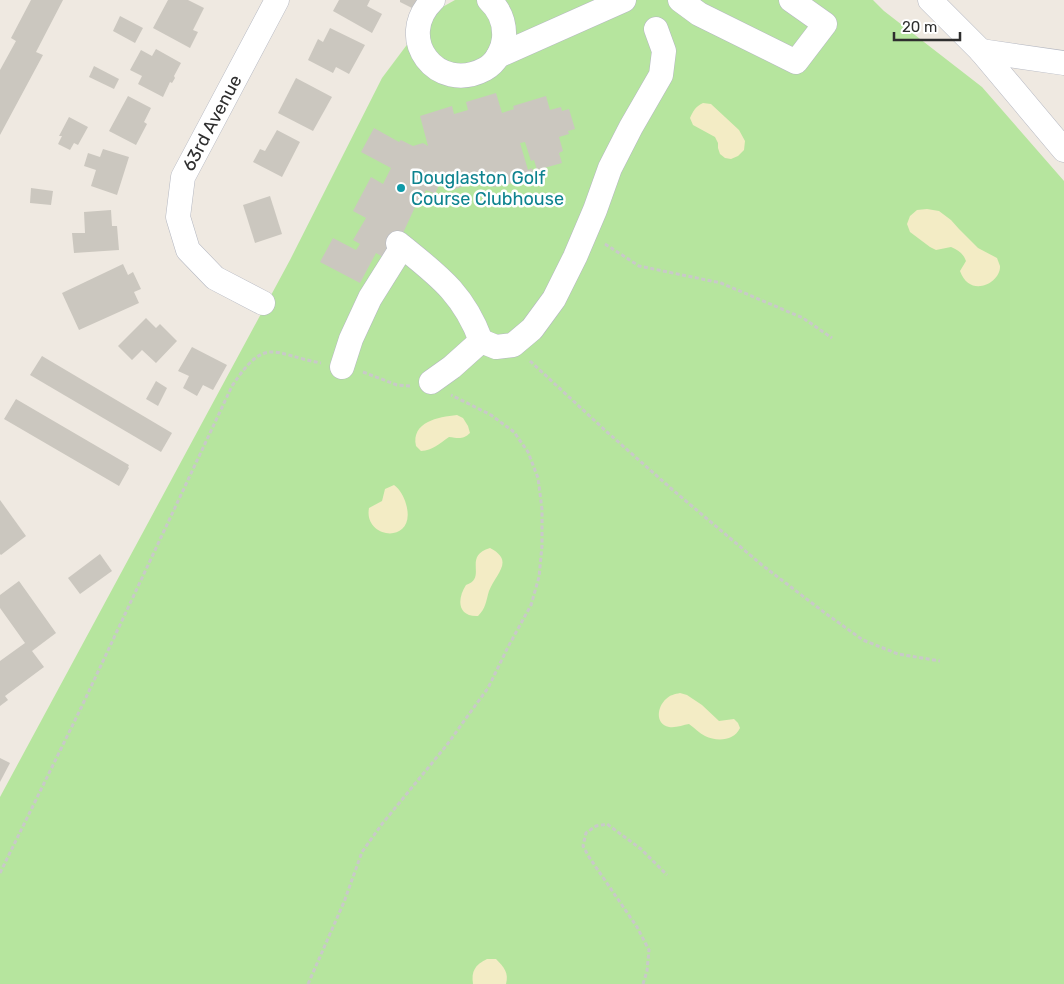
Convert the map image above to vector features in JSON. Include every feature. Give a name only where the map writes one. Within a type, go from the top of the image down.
[{"type":"street","name":"63rd Avenue","points":[[263,303],[215,278],[188,250],[178,216],[183,177],[277,0]]},
{"type":"street","points":[[433,0],[422,13],[418,27],[418,42],[424,56],[433,67],[446,74],[461,77],[475,74],[488,67],[498,56],[503,43],[505,30],[502,16],[489,0]]},
{"type":"street","points":[[498,56],[624,0]]},
{"type":"street","points":[[680,0],[699,14],[796,62],[825,24],[791,0]]},
{"type":"street","points":[[930,0],[981,51],[1064,150]]},
{"type":"street","points":[[342,366],[370,298],[400,245],[444,280],[475,324],[481,341],[496,347],[513,345],[532,329],[554,299],[576,257],[610,168],[661,75],[664,51],[656,29]]},
{"type":"street","points":[[981,51],[1064,63]]},
{"type":"street","points":[[431,382],[452,367],[481,341]]},
{"type":"path","points":[[586,231],[638,266],[721,283],[803,318],[832,338]]},
{"type":"path","points":[[513,345],[674,491],[762,565],[825,613],[863,640],[898,654],[940,661]]},
{"type":"path","points":[[0,873],[77,716],[232,386],[242,370],[254,359],[264,353],[273,351],[318,363],[342,366],[397,385],[415,386],[431,382],[460,400],[491,415],[514,432],[528,452],[538,478],[542,509],[542,546],[539,577],[532,605],[508,647],[488,688],[446,746],[382,824],[362,852],[344,902],[308,984]]},
{"type":"path","points":[[642,984],[647,971],[648,950],[637,927],[583,846],[586,833],[596,826],[607,824],[641,849],[666,875]]},
{"type":"green space","points":[[455,0],[873,0],[884,11],[982,87],[1064,181],[1064,984],[0,984],[0,797],[290,260],[382,78],[430,14]]},
{"type":"sand","points":[[703,103],[711,104],[739,130],[745,141],[744,150],[738,156],[731,159],[725,158],[720,154],[715,137],[693,125],[690,118],[691,115]]},
{"type":"sand","points":[[917,210],[939,211],[951,220],[978,248],[997,258],[1000,266],[996,278],[984,285],[977,286],[971,284],[965,280],[960,271],[966,261],[960,252],[951,247],[936,250],[910,232],[907,224],[910,216]]},
{"type":"sand","points":[[457,415],[463,418],[468,426],[470,433],[465,437],[449,437],[436,446],[421,451],[416,446],[418,431],[427,422]]},
{"type":"sand","points":[[394,485],[404,499],[408,517],[404,526],[398,532],[381,532],[374,527],[369,519],[369,508],[382,501],[385,489]]},
{"type":"sand","points":[[490,548],[501,558],[502,568],[489,591],[483,610],[478,616],[471,616],[466,614],[461,606],[461,596],[466,585],[472,582],[475,577],[478,556]]},
{"type":"sand","points":[[680,693],[687,695],[702,705],[719,721],[734,719],[740,728],[734,736],[720,740],[703,735],[689,724],[674,727],[664,725],[659,715],[663,702],[673,695]]},
{"type":"sand","points":[[487,959],[496,959],[505,970],[506,984],[473,984],[475,969]]},
{"type":"building","points":[[31,0],[63,0],[36,52],[43,55],[0,135],[0,70],[16,41],[11,38]]},
{"type":"building","points":[[168,0],[188,0],[204,8],[193,30],[198,32],[190,48],[153,28]]},
{"type":"building","points":[[339,0],[370,0],[367,6],[382,14],[372,33],[333,11]]},
{"type":"building","points":[[400,0],[423,0],[418,11],[400,2]]},
{"type":"building","points":[[120,16],[143,28],[135,43],[113,31]]},
{"type":"building","points":[[330,28],[365,45],[349,74],[336,67],[333,73],[308,60],[318,39],[323,42]]},
{"type":"building","points":[[156,49],[181,63],[174,76],[175,78],[172,83],[170,82],[163,97],[138,84],[142,76],[130,70],[141,50],[152,56]]},
{"type":"building","points":[[94,66],[119,79],[114,89],[89,77]]},
{"type":"building","points":[[296,78],[332,97],[313,131],[278,113]]},
{"type":"building","name":"Douglaston Golf Course Clubhouse","points":[[496,93],[502,113],[514,109],[513,106],[546,96],[550,110],[561,107],[562,111],[569,109],[575,129],[568,131],[569,134],[559,137],[563,151],[559,153],[562,163],[537,170],[534,160],[531,161],[525,142],[520,143],[528,170],[532,168],[535,178],[494,187],[471,177],[467,185],[453,190],[440,183],[435,194],[426,190],[419,206],[416,205],[390,261],[376,253],[360,283],[320,262],[333,238],[356,250],[360,244],[353,240],[366,218],[353,211],[371,177],[383,184],[391,168],[361,152],[374,128],[399,142],[401,140],[413,146],[423,143],[428,146],[420,116],[452,106],[454,114],[468,110],[466,102]]},
{"type":"building","points":[[128,96],[151,108],[144,122],[147,124],[136,145],[109,131]]},
{"type":"building","points":[[69,117],[88,127],[78,145],[74,143],[70,150],[58,144],[62,136],[59,136]]},
{"type":"building","points":[[277,130],[300,142],[282,177],[253,162],[260,149],[265,151]]},
{"type":"building","points":[[103,149],[129,157],[117,195],[91,186],[96,170],[84,166],[88,153],[100,157]]},
{"type":"building","points":[[31,188],[53,191],[51,205],[30,203]]},
{"type":"building","points":[[270,196],[282,234],[255,243],[243,205]]},
{"type":"building","points":[[111,210],[112,226],[117,226],[119,250],[74,253],[72,233],[85,233],[84,212]]},
{"type":"building","points":[[123,264],[128,275],[133,272],[141,289],[134,292],[139,303],[79,330],[62,293]]},
{"type":"building","points":[[146,318],[156,328],[160,324],[177,341],[156,363],[142,350],[132,360],[118,346]]},
{"type":"building","points":[[192,347],[227,365],[213,390],[203,385],[197,396],[183,388],[189,376],[178,371]]},
{"type":"building","points":[[42,356],[172,433],[161,452],[30,375]]},
{"type":"building","points":[[156,381],[167,388],[158,406],[146,399]]},
{"type":"building","points":[[16,399],[129,465],[119,486],[4,419]]},
{"type":"building","points":[[0,500],[26,536],[1,555],[0,554]]},
{"type":"building","points":[[100,554],[112,571],[80,594],[68,578]]},
{"type":"building","points":[[19,581],[56,633],[32,651],[44,667],[5,696],[8,700],[0,706],[0,661],[25,643],[0,608],[0,595]]},
{"type":"building","points":[[0,758],[10,763],[0,782]]},
{"type":"place","name":"Douglaston Golf Course Clubhouse","points":[[401,188]]}]
